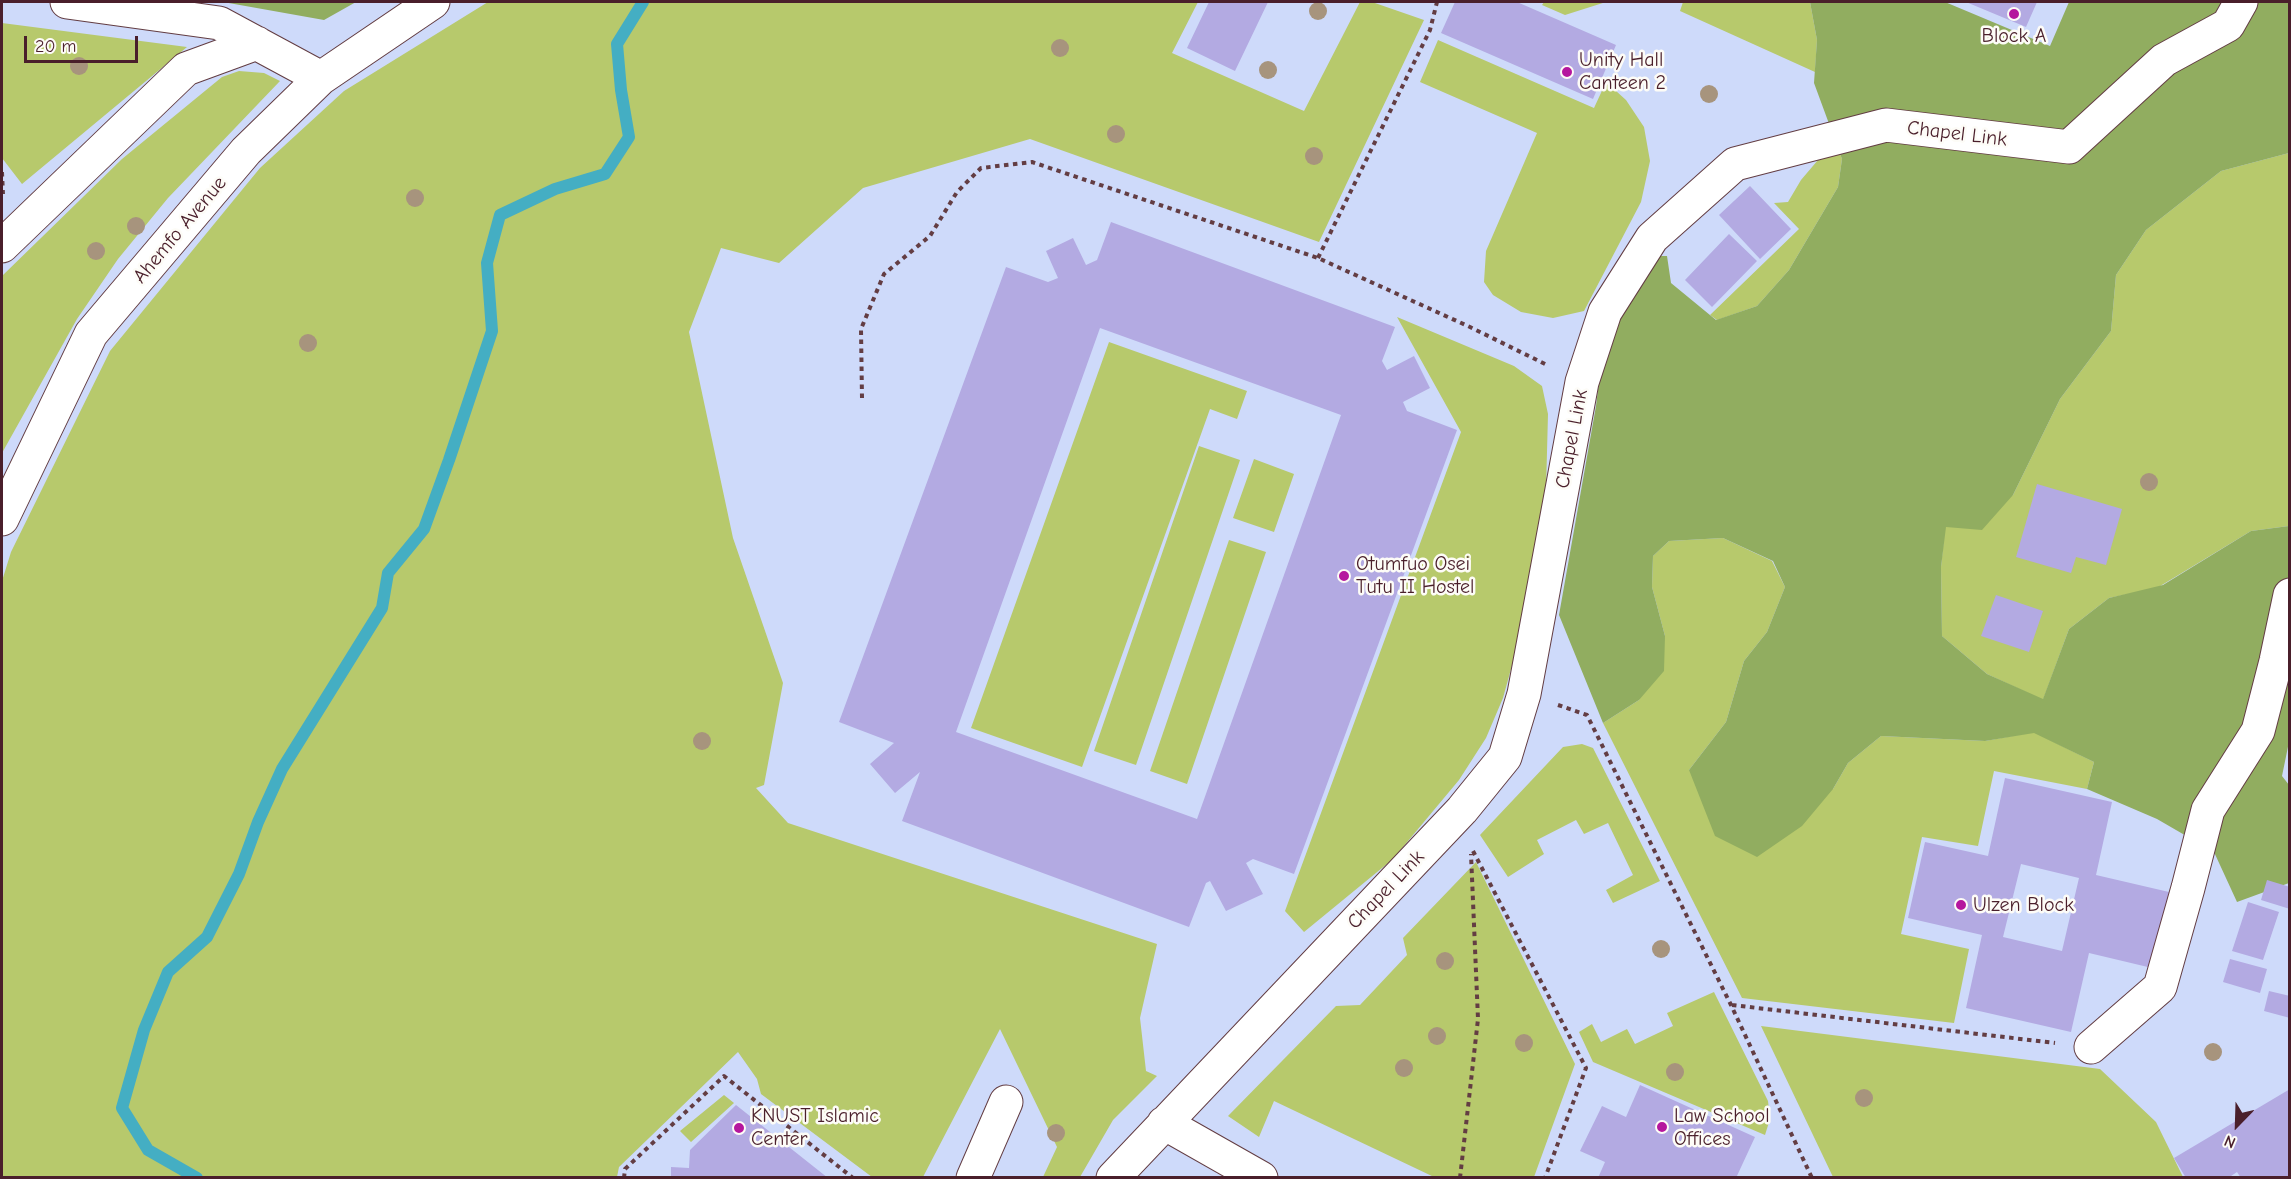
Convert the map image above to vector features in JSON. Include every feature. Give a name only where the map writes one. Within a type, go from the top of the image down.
[{"type":"street","points":[[67,2],[219,22],[321,78]]},
{"type":"street","name":"Ahemfo Avenue","points":[[2,519],[91,334],[246,152],[321,78],[433,2]]},
{"type":"street","name":"Chapel Link","points":[[1113,1178],[1462,810],[1504,757],[1524,694],[1582,382],[1605,312],[1652,238],[1735,164],[1886,125],[2068,147],[2164,60],[2228,25],[2241,2]]},
{"type":"street","points":[[2,246],[186,69],[256,43]]},
{"type":"street","points":[[2091,1047],[2160,987],[2208,810],[2258,731],[2276,661],[2289,595]]},
{"type":"street","points":[[974,1178],[1006,1102]]},
{"type":"street","points":[[1164,1124],[1261,1178]]},
{"type":"path","points":[[1318,258],[1430,30],[1437,2]]},
{"type":"path","points":[[862,398],[861,329],[884,274],[930,236],[957,192],[981,168],[1032,162],[1318,258],[1470,327],[1582,382]]},
{"type":"path","points":[[2,172],[4,193],[2,197]]},
{"type":"path","points":[[1524,694],[1587,715],[1731,1005],[1812,1178]]},
{"type":"path","points":[[1460,1178],[1478,1019],[1470,847],[1586,1068],[1545,1178]]},
{"type":"path","points":[[1731,1005],[2091,1047]]},
{"type":"path","points":[[624,1178],[625,1169],[724,1076],[853,1178]]},
{"type":"shaded area","points":[[2,2],[2289,2],[2289,1177],[2,1177]]},
{"type":"green space","points":[[223,2],[356,2],[324,20]]},
{"type":"green space","points":[[488,2],[1198,2],[1172,53],[1304,111],[1360,2],[1372,2],[1424,20],[1319,242],[1030,139],[863,188],[779,263],[721,248],[689,332],[733,538],[783,683],[764,785],[756,788],[788,823],[1157,944],[1140,1018],[1146,1071],[1157,1076],[1113,1120],[1080,1177],[1043,1177],[1057,1147],[1000,1029],[923,1177],[872,1177],[761,1094],[757,1079],[738,1052],[619,1167],[617,1177],[2,1177],[2,581],[11,552],[110,351],[260,168],[344,91]]},
{"type":"green space","points":[[1544,2],[1606,2],[1565,15],[1542,5]]},
{"type":"green space","points":[[1683,2],[1810,2],[1817,40],[1815,72],[1680,11]]},
{"type":"green space","points":[[1810,2],[1945,2],[2050,46],[2069,2],[2289,2],[2289,153],[2221,171],[2146,230],[2116,275],[2111,331],[2060,399],[2013,495],[1982,530],[1946,527],[1941,567],[1942,636],[1987,674],[2043,699],[2069,629],[2109,598],[2163,585],[2251,531],[2289,526],[2290,737],[2282,776],[2289,785],[2289,883],[2237,902],[2214,852],[2157,819],[2087,789],[2094,762],[2034,733],[1985,741],[1881,736],[1848,763],[1833,789],[1802,826],[1757,857],[1715,836],[1689,770],[1726,722],[1744,661],[1767,632],[1785,587],[1773,561],[1723,538],[1669,541],[1653,556],[1652,587],[1665,636],[1664,671],[1639,700],[1603,723],[1559,615],[1596,406],[1602,357],[1614,310],[1656,256],[1667,256],[1671,283],[1716,320],[1757,306],[1789,270],[1838,187],[1842,159],[1814,83],[1817,40]]},
{"type":"green space","points":[[2,23],[187,47],[22,184],[2,158]]},
{"type":"green space","points":[[1438,40],[1594,108],[1606,82],[1626,100],[1644,127],[1650,161],[1641,202],[1584,311],[1553,318],[1521,312],[1493,295],[1484,282],[1486,251],[1537,133],[1420,82]]},
{"type":"green space","points":[[239,71],[264,73],[280,81],[168,198],[118,259],[77,319],[2,453],[2,276],[122,159],[222,77]]},
{"type":"green space","points":[[1835,140],[1842,159],[1838,187],[1789,270],[1757,306],[1717,320],[1710,315],[1799,229],[1774,203],[1788,202],[1801,180]]},
{"type":"green space","points":[[2289,153],[2289,526],[2251,531],[2157,588],[2109,598],[2069,629],[2043,700],[1987,674],[1942,636],[1941,567],[1945,527],[2013,495],[2060,399],[2111,331],[2116,275],[2146,230],[2221,171]]},
{"type":"green space","points":[[1397,317],[1514,366],[1542,386],[1548,414],[1546,490],[1519,640],[1503,698],[1486,738],[1459,780],[1393,859],[1304,932],[1285,911],[1461,432]]},
{"type":"green space","points":[[1109,342],[1247,391],[1237,419],[1210,409],[1082,767],[971,728]]},
{"type":"green space","points":[[1199,446],[1240,460],[1136,765],[1094,751]]},
{"type":"green space","points":[[1254,459],[1294,474],[1274,532],[1233,518]]},
{"type":"green space","points":[[1723,538],[1772,561],[1785,587],[1767,632],[1744,661],[1726,722],[1689,770],[1833,789],[1848,763],[1881,736],[1985,741],[2034,732],[2094,762],[2087,789],[1994,771],[1978,846],[1922,837],[1901,934],[1969,949],[1954,1023],[1742,998],[1603,723],[1639,700],[1665,636],[1652,587],[1653,556],[1669,541]]},
{"type":"green space","points":[[1229,540],[1266,552],[1187,784],[1150,771]]},
{"type":"green space","points":[[1582,744],[1593,748],[1660,881],[1613,903],[1606,890],[1633,875],[1608,823],[1584,834],[1576,820],[1537,840],[1544,854],[1508,877],[1480,835],[1563,747]]},
{"type":"green space","points":[[1476,862],[1575,1064],[1534,1177],[1434,1177],[1274,1101],[1259,1137],[1228,1116],[1336,1006],[1360,1005],[1407,955],[1403,938]]},
{"type":"green space","points":[[1714,992],[1768,1101],[1770,1119],[1765,1135],[1593,1062],[1579,1032],[1592,1024],[1601,1042],[1627,1029],[1635,1044],[1673,1026],[1667,1013]]},
{"type":"green space","points":[[1761,1026],[2100,1069],[2156,1122],[2183,1177],[1833,1177]]},
{"type":"green space","points":[[724,1095],[734,1103],[691,1142],[680,1131]]},
{"type":"building","points":[[1209,2],[1268,2],[1235,71],[1187,48]]},
{"type":"building","name":"Unity Hall Canteen 2","points":[[1455,2],[1517,2],[1616,45],[1593,99],[1441,33]]},
{"type":"building","name":"Block A","points":[[1966,2],[2037,2],[2026,27]]},
{"type":"building","points":[[1750,186],[1791,229],[1760,259],[1719,215]]},
{"type":"building","name":"Otumfuo Osei Tutu II Hostel","points":[[1111,222],[1395,327],[1382,361],[1387,370],[1414,356],[1430,388],[1403,402],[1407,411],[1457,430],[1294,874],[1253,859],[1246,863],[1263,894],[1226,911],[1210,881],[1206,883],[1189,927],[902,821],[920,772],[895,793],[870,764],[894,743],[839,722],[1006,267],[1048,282],[1058,278],[1046,251],[1073,238],[1086,265],[1097,260]],"holes":[[[1100,328],[1341,415],[1197,819],[956,732]]]},
{"type":"building","points":[[1729,234],[1757,261],[1712,307],[1685,280]]},
{"type":"building","points":[[2037,484],[2122,509],[2106,565],[2076,557],[2071,573],[2016,557]]},
{"type":"building","points":[[1996,595],[2043,611],[2029,652],[1981,636]]},
{"type":"building","name":"Ulzen Block","points":[[2005,778],[2112,802],[2096,875],[2169,892],[2152,968],[2089,953],[2071,1032],[1966,1008],[1982,935],[1908,918],[1925,842],[1988,856]],"holes":[[[2021,864],[2079,878],[2062,951],[2003,937]]]},
{"type":"building","points":[[2267,880],[2290,887],[2290,909],[2261,900]]},
{"type":"building","points":[[2248,902],[2279,912],[2263,960],[2232,951]]},
{"type":"building","points":[[2230,959],[2267,969],[2260,993],[2223,982]]},
{"type":"building","points":[[2269,991],[2290,996],[2290,1018],[2264,1011]]},
{"type":"building","name":"Law School Offices","points":[[1640,1085],[1755,1137],[1736,1178],[1598,1178],[1605,1162],[1580,1151],[1602,1106],[1626,1117]]},
{"type":"building","points":[[2290,1089],[2290,1178],[2241,1178],[2237,1172],[2228,1178],[2186,1178],[2174,1158]]},
{"type":"building","name":"KNUST Islamic Center","points":[[736,1105],[828,1178],[671,1178],[671,1167],[689,1168],[690,1150]]},
{"type":"waterway","points":[[197,1178],[148,1150],[122,1108],[144,1030],[168,972],[207,937],[239,874],[258,822],[282,769],[382,608],[388,573],[424,529],[492,331],[487,263],[500,215],[555,189],[605,174],[629,137],[621,90],[617,44],[643,2]]},
{"type":"place","name":"Block A","points":[[2014,14]]},
{"type":"place","name":"Unity Hall Canteen 2","points":[[1567,72]]},
{"type":"place","name":"Otumfuo Osei Tutu II Hostel","points":[[1344,576]]},
{"type":"place","name":"Ulzen Block","points":[[1961,905]]},
{"type":"place","name":"Law School Offices","points":[[1662,1127]]},
{"type":"place","name":"KNUST Islamic Center","points":[[739,1128]]}]
